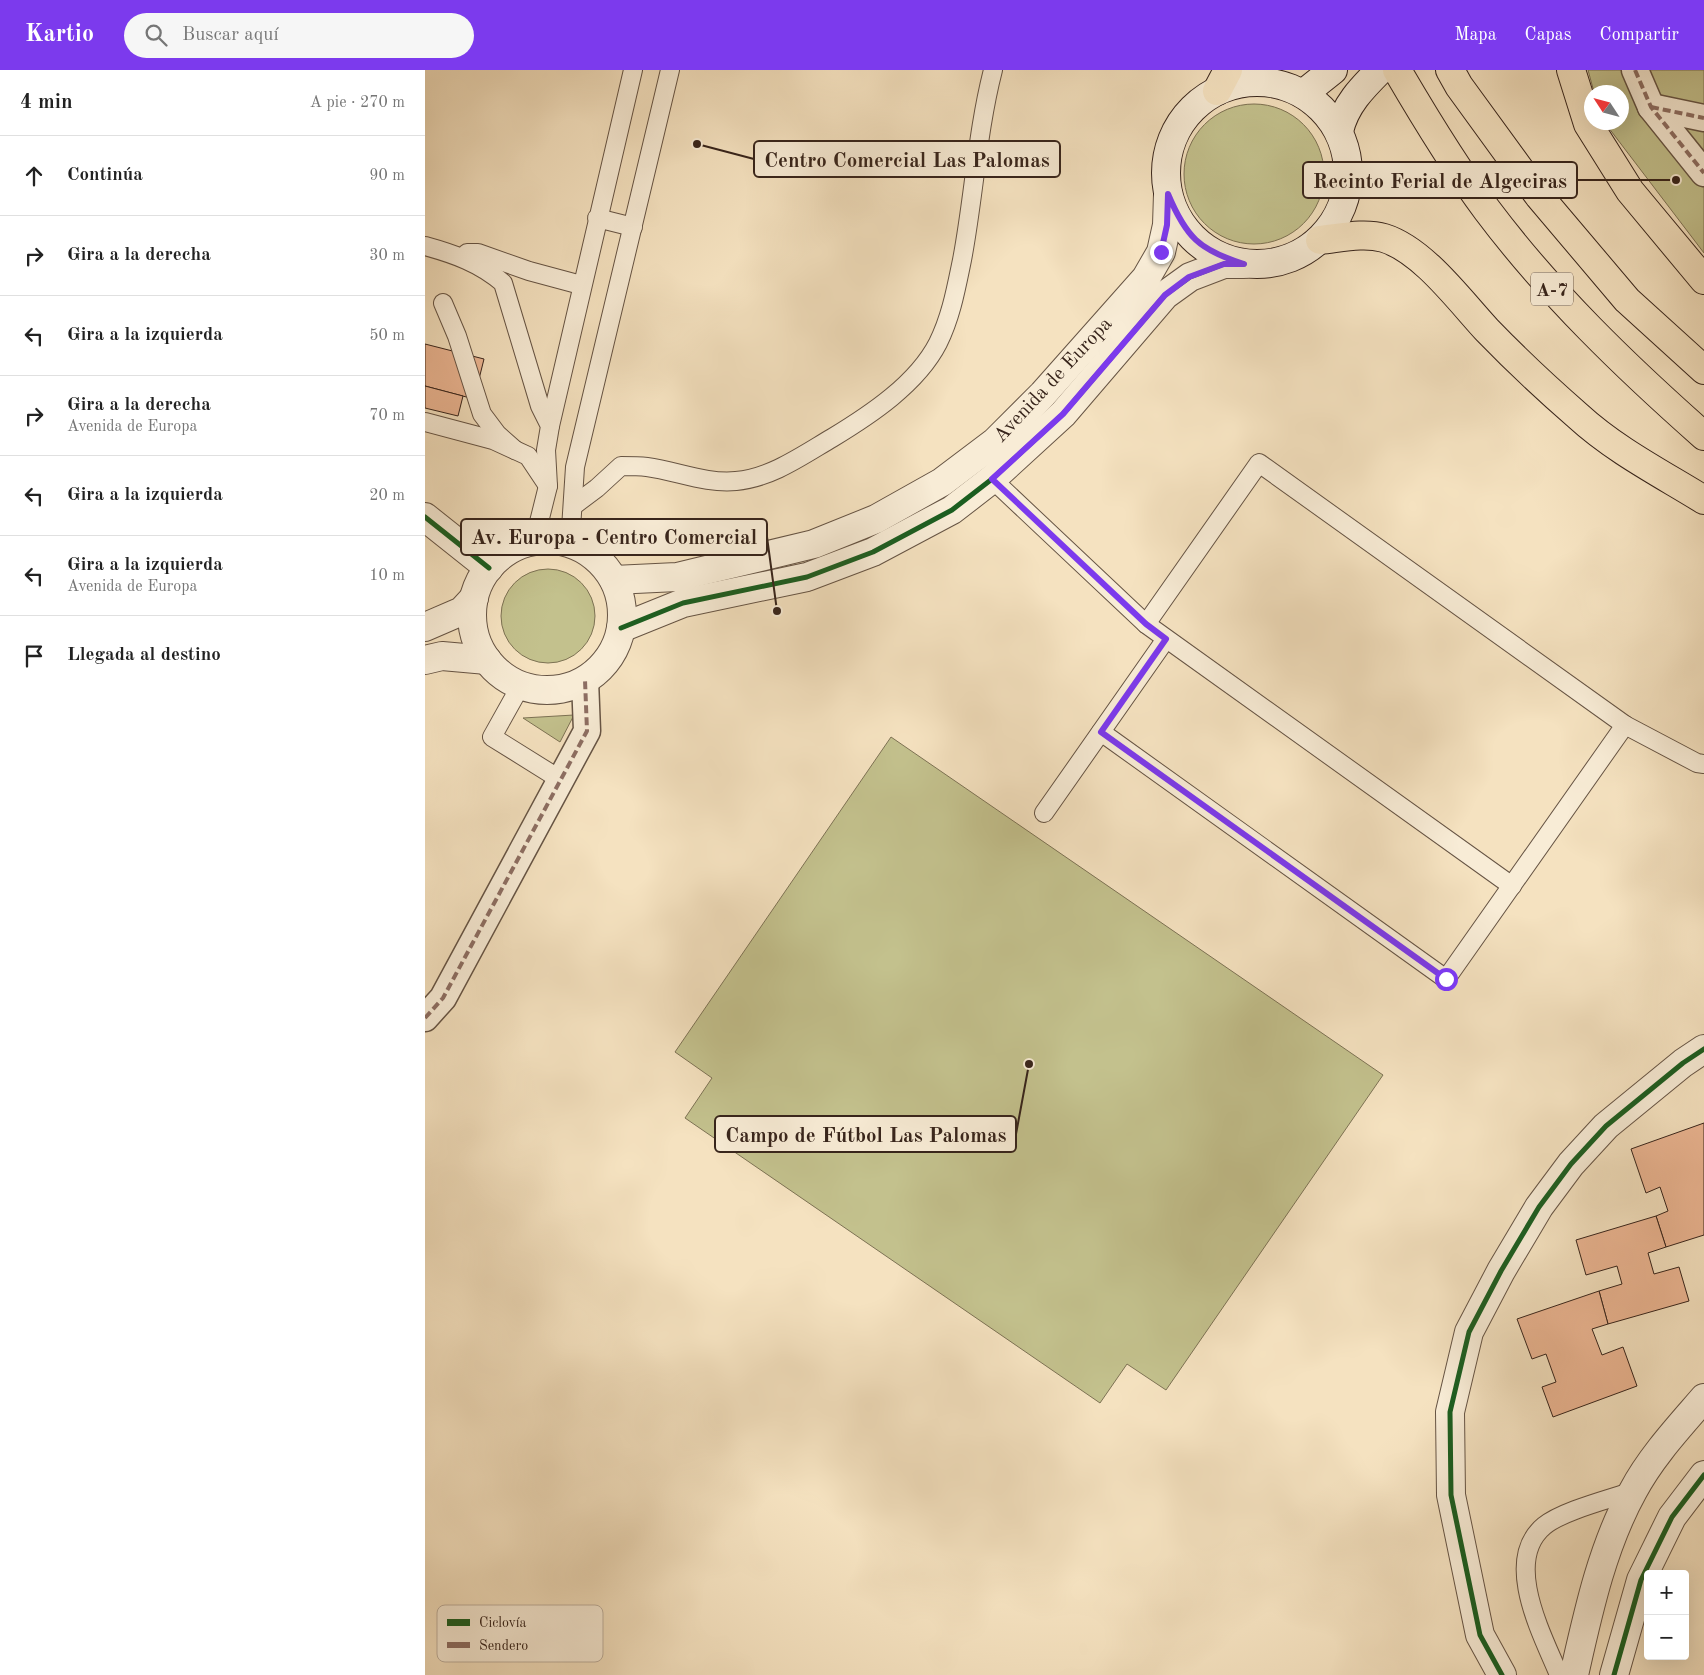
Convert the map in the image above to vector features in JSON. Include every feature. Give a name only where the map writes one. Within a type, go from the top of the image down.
[{"type":"highway","name":"A-7","points":[[1397,70],[1425,119],[1487,210],[1556,294],[1605,345],[1704,436]]},
{"type":"highway","points":[[1571,70],[1588,124],[1630,191],[1704,280]]},
{"type":"highway","name":"A-7","points":[[1455,78],[1539,196],[1627,300],[1704,370]]},
{"type":"highway","points":[[1320,240],[1368,235],[1385,238],[1409,251],[1447,284],[1487,330],[1579,418],[1637,459],[1704,500]]},
{"type":"street","points":[[1303,94],[1333,70]]},
{"type":"street","points":[[1339,131],[1342,117],[1350,103],[1380,70]]},
{"type":"street","points":[[1635,70],[1651,107],[1704,174]]},
{"type":"street","points":[[1244,264],[1219,256],[1197,242],[1180,222],[1168,194],[1166,163],[1175,134],[1192,108],[1222,80],[1276,83],[1303,94],[1324,110],[1339,131],[1347,156],[1348,186],[1338,215],[1320,240]]},
{"type":"street","points":[[1651,107],[1704,118]]},
{"type":"street","name":"Avenida de Europa","points":[[614,580],[677,577],[814,544],[876,519],[942,482],[995,442],[1043,394],[1145,278],[1161,252],[1167,225],[1168,194]]},
{"type":"street","name":"Avenida de Europa","points":[[621,628],[683,603],[807,577],[873,552],[952,510],[992,479],[1063,414],[1165,295],[1189,277],[1224,264],[1271,263],[1297,255],[1320,240]]},
{"type":"street","points":[[425,517],[489,568]]},
{"type":"street","points":[[552,540],[570,544],[595,558],[614,580],[622,604],[621,628],[615,649],[602,667],[585,680],[559,690],[532,690],[507,679],[487,660],[476,641],[472,619],[474,598],[480,582],[489,568],[509,551],[534,542],[552,540]]},
{"type":"street","points":[[425,627],[462,611],[474,598]]},
{"type":"street","points":[[425,660],[442,656],[487,660]]},
{"type":"street","points":[[425,1018],[443,998],[587,731],[585,680]]},
{"type":"street","points":[[1502,1675],[1480,1635],[1451,1495],[1450,1412],[1469,1332],[1501,1271],[1539,1207],[1571,1164],[1606,1126],[1704,1048]]},
{"type":"street","points":[[1574,1675],[1602,1564],[1633,1490],[1652,1461],[1704,1398]]},
{"type":"street","points":[[1614,1675],[1641,1580],[1672,1517],[1704,1475]]},
{"type":"lane","points":[[534,542],[548,486],[546,450],[550,426],[581,285],[633,70]]},
{"type":"lane","points":[[570,544],[575,468],[671,70]]},
{"type":"lane","points":[[573,506],[597,488],[621,466],[646,466],[716,481],[737,482],[755,478],[790,462],[874,412],[901,388],[937,344],[953,307],[966,238],[986,99],[993,70]]},
{"type":"lane","points":[[597,218],[633,227]]},
{"type":"lane","points":[[425,246],[454,254],[488,270],[503,283],[540,406],[550,426]]},
{"type":"lane","points":[[454,254],[478,253],[529,271],[581,285]]},
{"type":"lane","points":[[443,303],[457,336],[482,414],[497,434],[515,450]]},
{"type":"lane","points":[[425,422],[493,440],[528,456],[548,486]]},
{"type":"lane","points":[[1146,624],[1259,463],[1625,725],[1697,763],[1704,764]]},
{"type":"lane","points":[[992,479],[1146,624],[1512,886]]},
{"type":"lane","points":[[1044,813],[1166,639]]},
{"type":"lane","points":[[521,685],[492,738],[561,780]]},
{"type":"lane","points":[[1101,732],[1446,979],[1625,725]]},
{"type":"lane","points":[[1559,1675],[1533,1613],[1525,1566],[1528,1551],[1534,1538],[1551,1522],[1633,1490]]},
{"type":"shaded area","points":[[1588,70],[1704,70],[1704,253],[1610,130],[1629,130],[1629,85],[1592,85]]},
{"type":"shaded area","points":[[1254,104],[1281,109],[1303,125],[1319,147],[1324,174],[1319,201],[1303,223],[1281,239],[1254,244],[1227,239],[1205,223],[1189,201],[1184,174],[1189,147],[1205,125],[1227,109]]},
{"type":"shaded area","points":[[548,569],[566,572],[581,583],[592,598],[595,616],[592,634],[581,649],[566,660],[548,663],[530,660],[515,649],[504,634],[501,616],[504,598],[515,583],[530,572]]},
{"type":"shaded area","points":[[574,715],[560,742],[523,718]]},
{"type":"shaded area","points":[[891,737],[1383,1075],[1166,1390],[1127,1364],[1100,1403],[685,1118],[712,1078],[675,1052]]},
{"type":"building","points":[[425,344],[484,359],[474,399],[425,386]]},
{"type":"building","points":[[425,386],[463,396],[458,416],[425,408]]},
{"type":"building","points":[[1704,1123],[1704,1235],[1666,1247],[1656,1216],[1668,1211],[1660,1187],[1646,1193],[1631,1149]]},
{"type":"building","points":[[1656,1216],[1666,1247],[1648,1253],[1654,1274],[1679,1267],[1689,1301],[1608,1324],[1599,1291],[1622,1284],[1617,1266],[1586,1275],[1576,1240]]},
{"type":"building","points":[[1599,1291],[1608,1324],[1592,1329],[1602,1355],[1623,1347],[1637,1386],[1553,1417],[1542,1387],[1556,1382],[1546,1354],[1532,1359],[1517,1319]]},
{"type":"marked path","points":[[1635,70],[1651,107],[1704,173]]},
{"type":"marked path","points":[[1651,107],[1704,118]]},
{"type":"marked path","points":[[425,1018],[443,998],[587,731],[585,680]]},
{"type":"cycle path","points":[[621,628],[683,603],[807,577],[873,552],[952,510],[992,479],[1063,414],[1165,295],[1190,277],[1224,264],[1244,264]]},
{"type":"cycle path","points":[[425,517],[489,568]]},
{"type":"cycle path","points":[[1502,1675],[1480,1635],[1451,1495],[1450,1412],[1469,1332],[1501,1271],[1539,1207],[1571,1164],[1606,1126],[1683,1063],[1704,1049]]},
{"type":"cycle path","points":[[1614,1675],[1641,1580],[1672,1517],[1704,1475]]},
{"type":"place","name":"Centro Comercial Las Palomas","points":[[697,144]]},
{"type":"place","name":"Recinto Ferial de Algeciras","points":[[1676,180]]},
{"type":"place","name":"Av. Europa - Centro Comercial","points":[[777,611]]},
{"type":"place","name":"Campo de Fútbol Las Palomas","points":[[1029,1064]]},
{"type":"route","points":[[1161,252],[1167,225],[1168,194],[1180,222],[1197,242],[1219,256],[1244,264],[1224,264],[1189,277],[1165,295],[1063,414],[992,479],[1146,624],[1166,639],[1101,732],[1446,979]]}]
